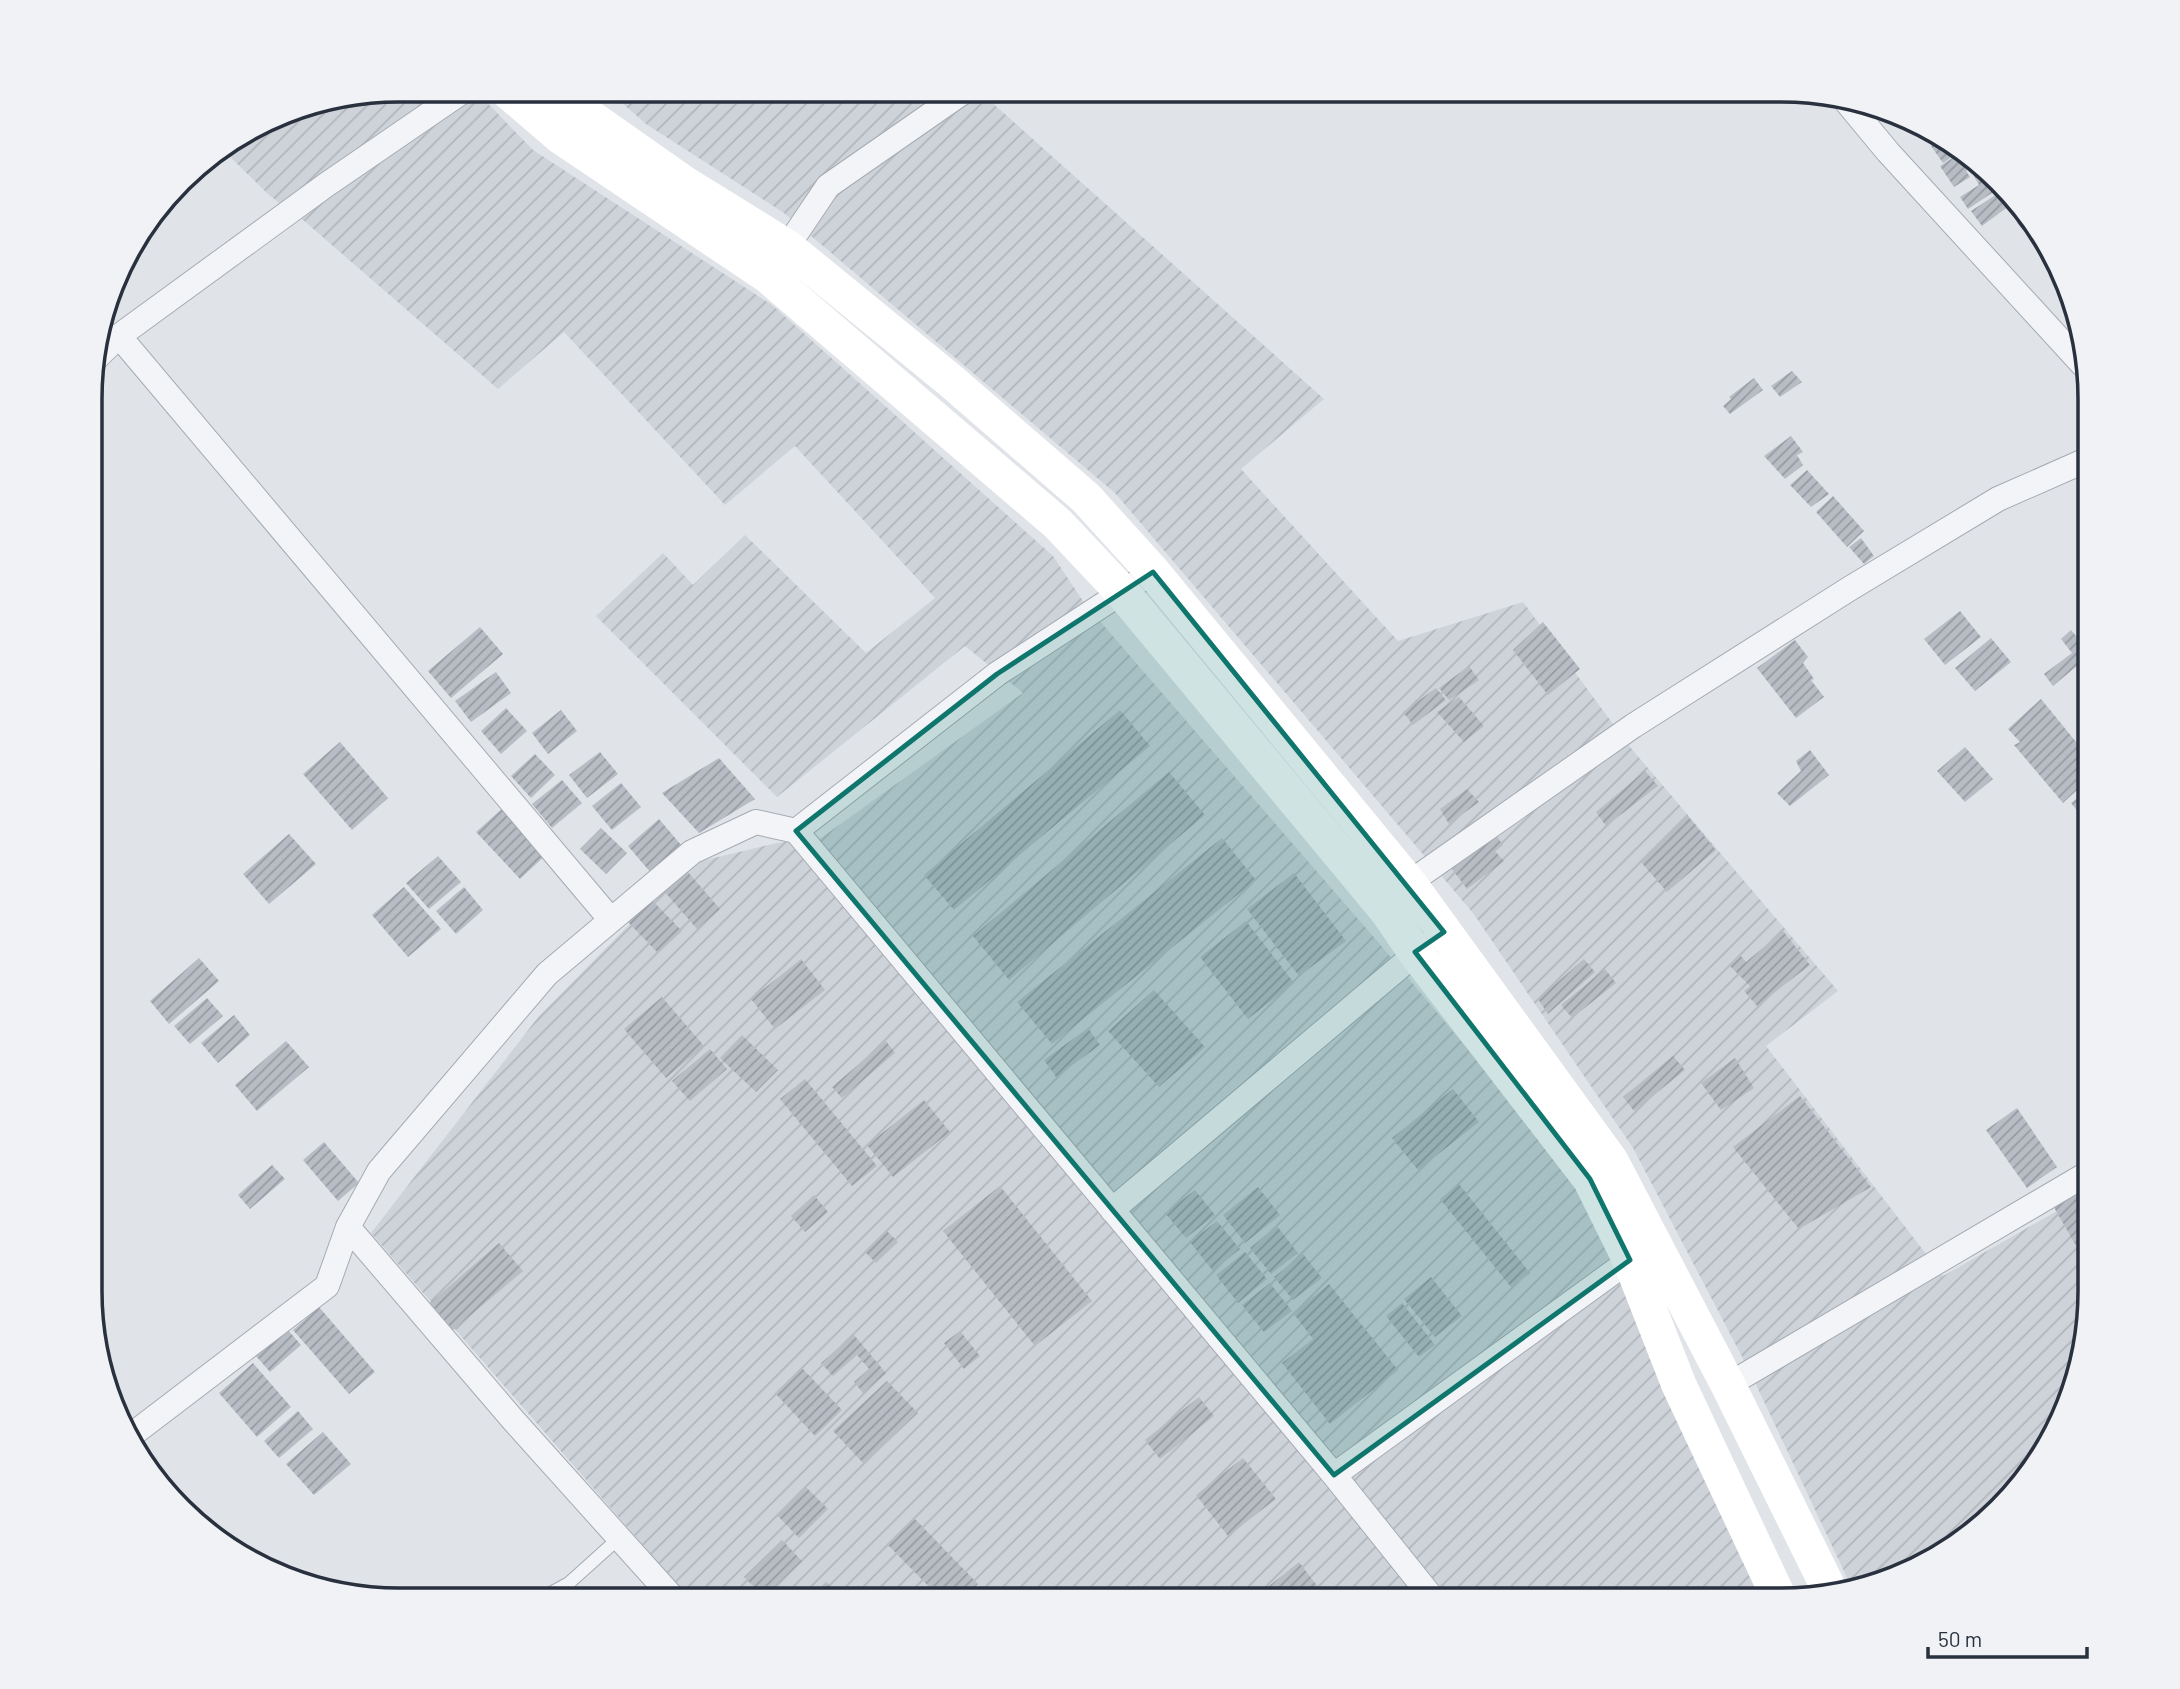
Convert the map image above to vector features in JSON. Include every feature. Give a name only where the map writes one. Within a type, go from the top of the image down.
[{"type":"main road","points":[[520,102],[561,137],[768,276],[1058,524],[1122,592],[1387,911],[1415,952],[1640,1248],[1728,1385],[1827,1584]]},
{"type":"main road","points":[[572,102],[684,183],[787,247],[951,381],[1086,498],[1153,572],[1409,883],[1611,1161],[1640,1248],[1679,1385],[1774,1588]]},
{"type":"main road","points":[[768,276],[787,247]]},
{"type":"main road","points":[[1058,524],[1086,498]]},
{"type":"street","points":[[106,347],[326,185],[447,102]]},
{"type":"street","points":[[787,247],[828,186],[948,102]]},
{"type":"street","points":[[1854,111],[2075,357]]},
{"type":"street","points":[[119,336],[611,920]]},
{"type":"street","points":[[1409,883],[1633,726],[1849,589],[1998,499],[2078,464]]},
{"type":"street","points":[[796,831],[997,674],[1153,572]]},
{"type":"street","points":[[137,1431],[327,1286],[348,1227],[379,1171],[547,974],[692,852],[755,822],[796,831],[1334,1475],[1424,1588]]},
{"type":"street","points":[[1112,1210],[1415,952],[1444,932]]},
{"type":"street","points":[[1728,1385],[2078,1179]]},
{"type":"street","points":[[348,1227],[664,1588]]},
{"type":"street","points":[[1334,1475],[1640,1248]]},
{"type":"lane","points":[[560,1588],[619,1538]]},
{"type":"highlighted area","points":[[1153,572],[1444,932],[1415,952],[1590,1179],[1630,1260],[1334,1475],[796,831],[997,674]]},
{"type":"shaded area","points":[[487,102],[533,150],[772,305],[1053,556],[1085,604],[1378,942],[1579,1182],[1775,1588],[680,1588],[371,1233],[539,1016],[689,864],[777,843],[821,838],[1023,693],[965,646],[777,797],[596,616],[663,553],[693,585],[745,535],[866,653],[935,598],[795,446],[725,505],[564,332],[498,389],[303,220],[270,196],[229,156],[250,141],[285,124],[303,117],[360,104]]},
{"type":"shaded area","points":[[621,102],[991,102],[1324,399],[1241,469],[1398,641],[1523,602],[1630,747],[1838,991],[1766,1046],[1943,1276],[2078,1199],[2078,1310],[2073,1348],[2063,1386],[2039,1439],[2005,1486],[1977,1514],[1913,1557],[1877,1572],[1848,1580],[1751,1374],[1633,1148],[1473,913],[1115,493],[784,213],[646,124]]},
{"type":"building","points":[[1934,144],[1953,157],[1943,163],[1931,146]]},
{"type":"building","points":[[1954,157],[1970,169],[1966,171],[1970,177],[1954,187],[1940,166]]},
{"type":"building","points":[[1976,175],[1994,192],[1968,209],[1960,197],[1979,185],[1974,176]]},
{"type":"building","points":[[1996,194],[2008,207],[1982,226],[1971,211]]},
{"type":"building","points":[[1792,371],[1802,382],[1780,397],[1771,386]]},
{"type":"building","points":[[1754,378],[1763,390],[1730,414],[1723,406],[1731,399],[1729,397]]},
{"type":"building","points":[[1791,436],[1803,452],[1797,455],[1803,465],[1785,479],[1764,456]]},
{"type":"building","points":[[1807,470],[1829,494],[1811,507],[1790,485]]},
{"type":"building","points":[[1833,496],[1864,531],[1847,547],[1816,512]]},
{"type":"building","points":[[1861,538],[1874,556],[1864,564],[1849,547]]},
{"type":"building","points":[[1960,611],[1981,637],[1945,665],[1924,639]]},
{"type":"building","points":[[1543,622],[1580,669],[1548,695],[1513,650]]},
{"type":"building","points":[[480,627],[503,654],[451,698],[428,671]]},
{"type":"building","points":[[2071,630],[2078,638],[2078,665],[2053,686],[2044,674],[2072,653],[2061,639]]},
{"type":"building","points":[[1991,638],[2011,662],[1975,691],[1955,668]]},
{"type":"building","points":[[1795,640],[1808,657],[1803,663],[1814,679],[1811,680],[1824,697],[1796,718],[1757,668]]},
{"type":"building","points":[[1469,666],[1479,680],[1449,700],[1439,688]]},
{"type":"building","points":[[496,672],[511,693],[471,722],[455,701]]},
{"type":"building","points":[[1436,688],[1446,700],[1413,725],[1403,712]]},
{"type":"building","points":[[1459,697],[1484,726],[1464,742],[1437,712]]},
{"type":"building","points":[[2041,699],[2078,744],[2078,789],[2063,803],[2014,745],[2020,742],[2008,729]]},
{"type":"building","points":[[506,708],[527,731],[501,754],[481,731]]},
{"type":"building","points":[[561,710],[577,731],[548,754],[532,733]]},
{"type":"building","points":[[1120,710],[1150,746],[954,910],[924,875]]},
{"type":"building","points":[[340,742],[388,798],[352,830],[303,774]]},
{"type":"building","points":[[1965,747],[1993,779],[1965,802],[1937,771]]},
{"type":"building","points":[[1810,750],[1829,775],[1790,806],[1777,793],[1801,771],[1796,761]]},
{"type":"building","points":[[600,752],[618,774],[587,798],[569,775]]},
{"type":"building","points":[[535,754],[555,775],[531,798],[511,776]]},
{"type":"building","points":[[719,758],[755,799],[699,833],[662,793]]},
{"type":"building","points":[[1645,771],[1658,786],[1606,826],[1596,812]]},
{"type":"building","points":[[1169,772],[1205,815],[1009,980],[973,936]]},
{"type":"building","points":[[562,780],[582,803],[552,828],[532,804]]},
{"type":"building","points":[[621,783],[641,807],[612,830],[592,806]]},
{"type":"building","points":[[1467,789],[1479,802],[1449,824],[1440,809]]},
{"type":"building","points":[[2078,797],[2078,812],[2071,803]]},
{"type":"building","points":[[504,807],[548,853],[520,879],[476,832]]},
{"type":"building","points":[[1687,815],[1716,850],[1667,892],[1640,861]]},
{"type":"building","points":[[659,819],[682,846],[651,873],[628,846]]},
{"type":"building","points":[[601,828],[627,853],[606,874],[580,849]]},
{"type":"building","points":[[289,834],[316,864],[269,904],[243,874]]},
{"type":"building","points":[[1495,834],[1503,845],[1495,851],[1504,861],[1467,889],[1452,869]]},
{"type":"building","points":[[1222,838],[1256,880],[1052,1044],[1017,1002]]},
{"type":"building","points":[[438,856],[461,882],[429,909],[406,883]]},
{"type":"building","points":[[686,870],[720,909],[697,929],[663,890]]},
{"type":"building","points":[[1294,873],[1346,941],[1299,976],[1247,909]]},
{"type":"building","points":[[404,887],[441,929],[408,957],[372,915]]},
{"type":"building","points":[[464,887],[483,910],[456,934],[436,911]]},
{"type":"building","points":[[649,897],[682,931],[658,953],[626,920]]},
{"type":"building","points":[[1246,921],[1294,983],[1248,1019],[1200,957]]},
{"type":"building","points":[[1783,931],[1810,965],[1757,1006],[1744,991],[1750,986],[1730,966],[1741,956],[1746,962]]},
{"type":"building","points":[[199,958],[219,981],[169,1024],[150,1001]]},
{"type":"building","points":[[801,959],[825,990],[775,1029],[751,999]]},
{"type":"building","points":[[1584,959],[1595,972],[1548,1014],[1538,999]]},
{"type":"building","points":[[1605,969],[1616,983],[1572,1018],[1561,1005]]},
{"type":"building","points":[[1154,990],[1205,1047],[1159,1087],[1108,1031]]},
{"type":"building","points":[[662,997],[704,1046],[666,1078],[624,1029]]},
{"type":"building","points":[[207,998],[223,1016],[190,1044],[174,1026]]},
{"type":"building","points":[[234,1015],[250,1035],[218,1063],[201,1043]]},
{"type":"building","points":[[1088,1028],[1100,1045],[1056,1077],[1044,1060]]},
{"type":"building","points":[[742,1035],[778,1070],[756,1092],[720,1058]]},
{"type":"building","points":[[286,1041],[309,1067],[257,1111],[235,1085]]},
{"type":"building","points":[[886,1041],[895,1053],[842,1098],[832,1087]]},
{"type":"building","points":[[710,1049],[727,1069],[690,1101],[672,1081]]},
{"type":"building","points":[[1673,1056],[1685,1070],[1634,1111],[1623,1097]]},
{"type":"building","points":[[1735,1058],[1754,1088],[1721,1110],[1701,1083]]},
{"type":"building","points":[[805,1079],[877,1166],[852,1186],[780,1099]]},
{"type":"building","points":[[1453,1089],[1479,1122],[1418,1170],[1392,1138]]},
{"type":"building","points":[[1800,1096],[1871,1187],[1799,1229],[1733,1147]]},
{"type":"building","points":[[924,1100],[950,1132],[893,1177],[867,1145]]},
{"type":"building","points":[[2017,1108],[2057,1167],[2027,1188],[1986,1130]]},
{"type":"building","points":[[324,1142],[359,1183],[338,1201],[303,1160]]},
{"type":"building","points":[[272,1165],[285,1179],[250,1209],[238,1195]]},
{"type":"building","points":[[1459,1184],[1530,1273],[1511,1287],[1440,1199]]},
{"type":"building","points":[[1000,1186],[1092,1301],[1035,1346],[943,1231]]},
{"type":"building","points":[[1258,1187],[1280,1215],[1245,1243],[1223,1215]]},
{"type":"building","points":[[2078,1189],[2078,1249],[2052,1204]]},
{"type":"building","points":[[1195,1190],[1215,1215],[1186,1238],[1165,1213]]},
{"type":"building","points":[[814,1195],[828,1212],[805,1232],[791,1216]]},
{"type":"building","points":[[1217,1221],[1240,1249],[1213,1271],[1190,1242]]},
{"type":"building","points":[[1277,1226],[1298,1253],[1271,1274],[1250,1248]]},
{"type":"building","points":[[887,1231],[898,1242],[876,1263],[865,1252]]},
{"type":"building","points":[[499,1243],[523,1271],[453,1330],[430,1303]]},
{"type":"building","points":[[1245,1252],[1267,1279],[1238,1303],[1216,1275]]},
{"type":"building","points":[[1303,1254],[1322,1278],[1293,1300],[1274,1277]]},
{"type":"building","points":[[1431,1277],[1462,1316],[1435,1337],[1404,1299]]},
{"type":"building","points":[[1270,1283],[1292,1311],[1264,1332],[1242,1305]]},
{"type":"building","points":[[1329,1284],[1398,1370],[1330,1424],[1282,1363],[1313,1339],[1293,1313]]},
{"type":"building","points":[[1402,1303],[1435,1345],[1419,1357],[1386,1316]]},
{"type":"building","points":[[319,1307],[375,1372],[349,1394],[293,1330]]},
{"type":"building","points":[[287,1329],[301,1345],[270,1372],[256,1356]]},
{"type":"building","points":[[960,1331],[980,1356],[964,1369],[944,1343]]},
{"type":"building","points":[[854,1335],[886,1373],[863,1393],[854,1382],[869,1369],[857,1355],[833,1376],[821,1363]]},
{"type":"building","points":[[253,1363],[291,1407],[257,1437],[219,1393]]},
{"type":"building","points":[[802,1368],[842,1410],[815,1436],[775,1393]]},
{"type":"building","points":[[887,1381],[918,1413],[864,1464],[833,1431]]},
{"type":"building","points":[[1199,1397],[1214,1416],[1160,1459],[1145,1440]]},
{"type":"building","points":[[298,1411],[313,1429],[279,1458],[264,1441]]},
{"type":"building","points":[[323,1432],[351,1464],[314,1495],[286,1464]]},
{"type":"building","points":[[1243,1458],[1276,1499],[1228,1536],[1196,1495]]},
{"type":"building","points":[[806,1487],[828,1509],[799,1538],[777,1515]]},
{"type":"building","points":[[914,1518],[978,1584],[974,1588],[930,1588],[887,1544]]},
{"type":"building","points":[[782,1540],[802,1561],[774,1588],[755,1588],[744,1577]]},
{"type":"building","points":[[1299,1562],[1319,1588],[1271,1588],[1269,1586]]},
{"type":"building","points":[[826,1582],[832,1588],[820,1588]]}]
